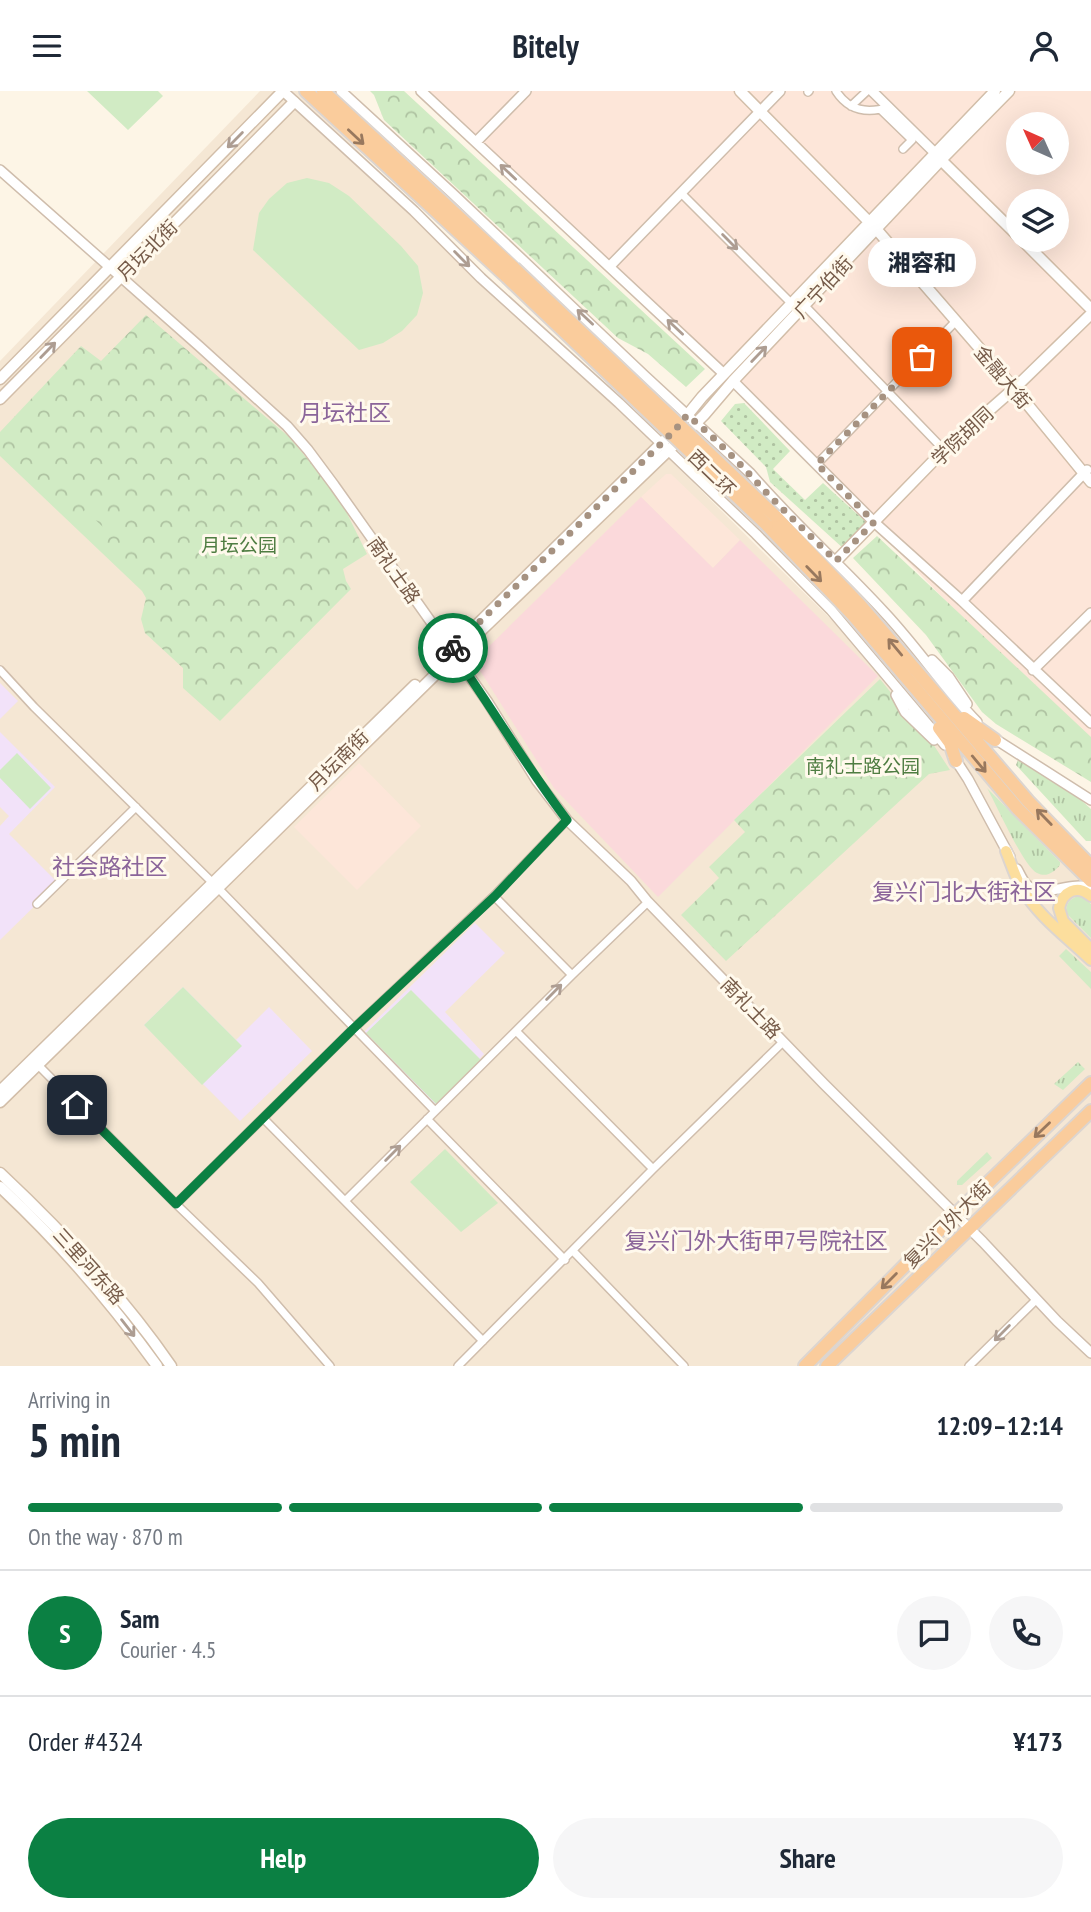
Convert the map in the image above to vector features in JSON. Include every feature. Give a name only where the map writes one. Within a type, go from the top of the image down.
[{"type":"highway","name":"西二环","points":[[305,91],[771,520]]},
{"type":"highway","name":"西二环","points":[[323,91],[860,605],[1018,809],[1089,889]]},
{"type":"highway","name":"西二环","points":[[936,704],[1091,866]]},
{"type":"highway","points":[[956,761],[950,743],[934,722],[936,704],[995,740]]},
{"type":"highway","name":"复兴门外大街","points":[[805,1366],[1091,1083]]},
{"type":"highway","name":"复兴门外大街","points":[[827,1366],[1091,1111]]},
{"type":"main road","name":"月坛北街","points":[[0,379],[283,91]]},
{"type":"main road","points":[[740,91],[763,109],[879,228]]},
{"type":"main road","name":"广宁伯街","points":[[679,433],[696,423],[879,228],[995,91]]},
{"type":"main road","name":"广宁伯街","points":[[679,433],[687,415],[702,397],[870,219],[1009,91]]},
{"type":"main road","name":"月坛北街","points":[[0,399],[294,102]]},
{"type":"main road","points":[[938,157],[1006,224]]},
{"type":"main road","name":"金融大街","points":[[879,228],[956,321],[1016,387]]},
{"type":"main road","name":"金融大街","points":[[879,228],[1088,475]]},
{"type":"main road","points":[[1034,252],[1091,309]]},
{"type":"main road","name":"学院胡同","points":[[836,561],[944,450],[1016,387],[1091,314]]},
{"type":"main road","name":"月坛南街","points":[[0,1102],[216,886],[679,433]]},
{"type":"main road","points":[[1006,851],[1025,894],[1044,917],[1091,960]]},
{"type":"main road","name":"月坛南街","points":[[0,1091],[216,886]]},
{"type":"main road","points":[[1066,886],[1089,889]]},
{"type":"main road","points":[[1089,889],[1068,892],[1059,903],[1059,913],[1063,921],[1091,949]]},
{"type":"main road","name":"三里河东路","points":[[0,1173],[96,1270],[170,1366]]},
{"type":"main road","name":"三里河东路","points":[[0,1187],[88,1278],[157,1366]]},
{"type":"street","points":[[283,91],[414,211],[481,278],[619,403],[831,610],[876,664],[880,676],[905,712],[956,761],[1026,884],[1033,889],[1046,891],[1066,886]]},
{"type":"street","points":[[294,102],[305,91]]},
{"type":"street","points":[[341,91],[750,473],[949,677],[973,718],[995,740],[1090,798]]},
{"type":"street","points":[[421,91],[724,374]]},
{"type":"street","points":[[477,142],[526,91]]},
{"type":"street","points":[[610,266],[780,91]]},
{"type":"street","points":[[849,91],[839,95],[851,106],[869,111],[885,108]]},
{"type":"street","points":[[851,106],[869,91],[912,140],[903,149]]},
{"type":"street","points":[[885,108],[938,157]]},
{"type":"street","name":"南礼士路","points":[[0,170],[287,426],[308,450],[453,653],[537,781],[567,820],[631,881],[783,1042],[1091,1353]]},
{"type":"street","points":[[681,194],[791,303]]},
{"type":"street","points":[[805,306],[944,450]]},
{"type":"street","points":[[817,464],[956,321]]},
{"type":"street","points":[[619,403],[645,376]]},
{"type":"street","points":[[733,381],[874,522],[1091,723]]},
{"type":"street","points":[[632,390],[679,433]]},
{"type":"street","points":[[962,601],[1088,475]]},
{"type":"street","points":[[1033,670],[1091,613]]},
{"type":"street","points":[[0,670],[435,1111]]},
{"type":"street","points":[[37,904],[136,807]]},
{"type":"street","points":[[176,1204],[353,1029],[495,896],[567,820]]},
{"type":"street","points":[[495,896],[572,975]]},
{"type":"street","points":[[345,1201],[648,902]]},
{"type":"street","points":[[516,1031],[653,1169]]},
{"type":"street","points":[[458,1366],[783,1042]]},
{"type":"street","points":[[38,1065],[258,1283],[330,1366]]},
{"type":"street","points":[[263,1118],[483,1341]]},
{"type":"street","points":[[428,1119],[565,1260]]},
{"type":"street","points":[[573,1251],[684,1366]]},
{"type":"street","points":[[969,1366],[1036,1300]]},
{"type":"shaded area","points":[[260,91],[298,91],[1091,877],[1091,1366],[0,1366],[0,361]]},
{"type":"shaded area","points":[[420,91],[1091,91],[1091,751],[733,381]]},
{"type":"shaded area","points":[[666,474],[671,474],[740,540],[713,568],[641,497]]},
{"type":"shaded area","points":[[641,497],[713,568],[740,540],[878,676],[658,897],[554,788],[474,661]]},
{"type":"shaded area","points":[[0,683],[18,701],[0,719]]},
{"type":"shaded area","points":[[0,732],[55,787],[9,834],[58,883],[0,940],[0,826],[9,816],[0,807]]},
{"type":"shaded area","points":[[359,763],[421,826],[357,890],[294,827]]},
{"type":"shaded area","points":[[475,923],[505,953],[445,1012],[484,1054],[436,1106],[364,1032]]},
{"type":"shaded area","points":[[183,987],[236,1040],[269,1007],[312,1051],[240,1121],[144,1025]]},
{"type":"green space","points":[[87,91],[158,91],[163,96],[128,130]]},
{"type":"green space","points":[[370,91],[404,91],[705,369],[686,387],[648,354],[618,338],[384,120]]},
{"type":"green space","points":[[307,178],[329,183],[349,196],[418,266],[423,293],[417,315],[402,331],[383,343],[359,350],[253,250],[259,213],[269,199],[287,183]]},
{"type":"green space","name":"月坛公园","points":[[146,315],[288,436],[338,495],[367,554],[343,569],[351,589],[220,721],[183,688],[183,668],[145,633],[141,619],[146,598],[142,591],[0,456],[0,432],[81,346],[101,361]]},
{"type":"green space","points":[[744,403],[790,451],[773,469],[805,500],[823,483],[867,523],[844,549],[770,482],[766,467],[721,421],[735,404]]},
{"type":"green space","points":[[85,510],[103,527],[92,538],[74,521]]},
{"type":"green space","points":[[877,536],[1091,737],[1091,782],[996,724],[982,712],[926,635],[853,558]]},
{"type":"green space","name":"南礼士路公园","points":[[880,679],[913,727],[933,744],[950,770],[929,774],[726,961],[681,915],[719,878],[709,867],[745,832],[734,820]]},
{"type":"green space","points":[[17,753],[51,788],[30,809],[0,778],[0,770]]},
{"type":"green space","points":[[1018,760],[1091,809],[1091,841],[1086,841],[1016,765]]},
{"type":"green space","points":[[987,788],[1060,862],[1055,870],[1044,875],[1031,868]]},
{"type":"green space","points":[[1078,896],[1091,904],[1091,938],[1066,913],[1069,902]]},
{"type":"green space","points":[[1066,949],[1091,972],[1091,989],[1059,956]]},
{"type":"green space","points":[[183,987],[242,1046],[202,1085],[144,1025]]},
{"type":"green space","points":[[411,990],[481,1060],[436,1104],[366,1033]]},
{"type":"green space","points":[[1078,1062],[1085,1069],[1063,1090],[1054,1084]]},
{"type":"green space","points":[[445,1149],[498,1203],[461,1232],[410,1182]]},
{"type":"green space","points":[[987,1152],[992,1158],[962,1185],[957,1185],[957,1181]]},
{"type":"way so far","points":[[453,648],[676,429],[687,415],[750,473],[836,561],[874,522],[817,464],[922,357]]},
{"type":"place","name":"湘容和","points":[[922,357]]},
{"type":"district","name":"月坛社区","points":[[345,412]]},
{"type":"district","name":"社会路社区","points":[[110,866]]},
{"type":"district","name":"复兴门北大街社区","points":[[964,891]]},
{"type":"district","name":"复兴门外大街甲7号院社区","points":[[756,1240]]},
{"type":"route","points":[[77,1105],[176,1204],[353,1029],[495,896],[567,820],[537,781],[487,701],[451,650],[453,648]]}]
